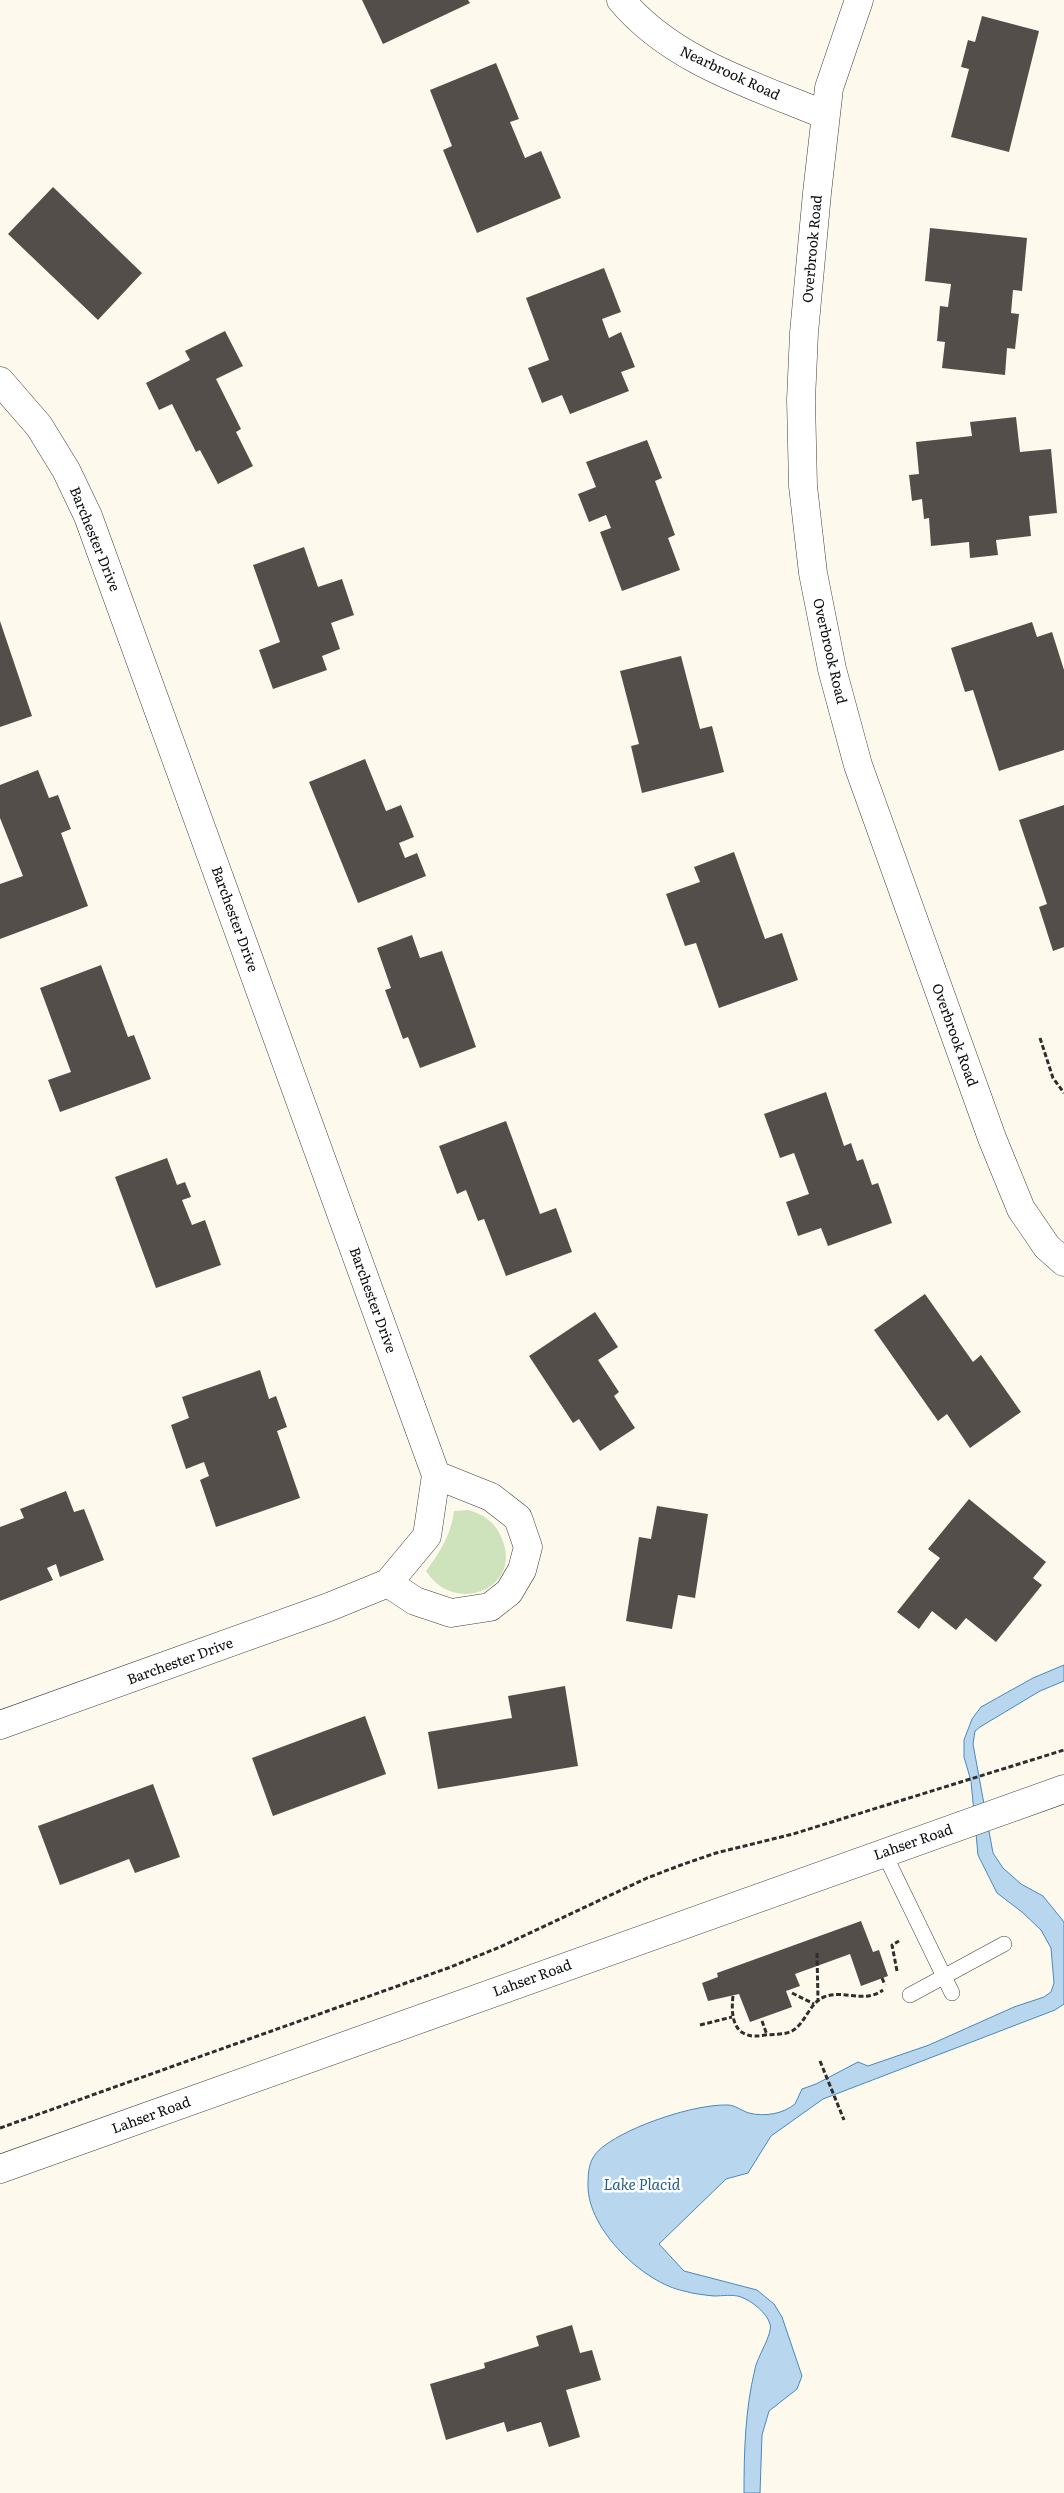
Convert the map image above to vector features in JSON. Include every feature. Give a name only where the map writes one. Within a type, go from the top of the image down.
[{"type":"street","name":"Nearbrook Road","points":[[621,0],[633,15],[664,41],[716,70],[825,116]]},
{"type":"street","name":"Overbrook Road","points":[[859,0],[830,88],[825,116],[805,324],[801,400],[803,486],[810,554],[832,669],[858,765],[992,1138],[1021,1209],[1047,1247],[1064,1262]]},
{"type":"street","name":"Barchester Drive","points":[[0,381],[39,426],[66,470],[88,516],[436,1475],[426,1536],[388,1583],[329,1608],[0,1725]]},
{"type":"street","points":[[388,1583],[415,1601],[451,1613],[490,1607],[509,1592],[522,1570],[528,1547],[518,1518],[491,1497],[436,1475]]},
{"type":"street","name":"Lahser Road","points":[[0,2169],[1064,1789]]},
{"type":"lane","points":[[884,1853],[952,1993]]},
{"type":"lane","points":[[910,1995],[1004,1944]]},
{"type":"path","points":[[1040,1038],[1053,1078],[1064,1093]]},
{"type":"path","points":[[0,2128],[448,1968],[500,1947],[647,1878],[681,1865],[716,1853],[793,1834],[1064,1750]]},
{"type":"path","points":[[897,1973],[892,1945],[921,1930]]},
{"type":"path","points":[[816,2002],[817,1953]]},
{"type":"path","points":[[734,1996],[732,2018],[735,2026],[751,2038],[792,2030],[800,2024],[816,2002],[830,1995],[866,1997],[877,1994],[892,1985]]},
{"type":"path","points":[[792,1993],[816,2002]]},
{"type":"path","points":[[700,2025],[732,2018]]},
{"type":"path","points":[[762,2021],[767,2035]]},
{"type":"path","points":[[820,2062],[844,2120]]},
{"type":"green space","points":[[468,1510],[485,1517],[497,1528],[502,1539],[506,1557],[503,1571],[495,1583],[482,1591],[468,1594],[453,1592],[438,1585],[426,1571],[444,1543],[453,1520],[454,1511]]},
{"type":"water","name":"Lake Placid","points":[[1064,1665],[1064,1681],[1040,1691],[980,1727],[975,1731],[973,1744],[993,1853],[1003,1868],[1021,1884],[1043,1896],[1064,1922],[1064,2004],[1055,2010],[823,2099],[771,2136],[748,2173],[726,2179],[659,2244],[684,2271],[757,2290],[774,2304],[782,2317],[802,2376],[797,2389],[769,2411],[762,2435],[760,2493],[744,2493],[749,2400],[756,2364],[769,2334],[770,2324],[759,2308],[741,2297],[731,2295],[714,2296],[684,2291],[668,2286],[636,2266],[621,2252],[597,2220],[590,2203],[588,2174],[590,2164],[595,2154],[615,2138],[646,2124],[681,2112],[714,2106],[731,2105],[755,2114],[767,2115],[779,2112],[795,2104],[802,2089],[816,2084],[858,2062],[868,2066],[929,2045],[1014,2007],[1044,1997],[1051,1992],[1054,1983],[1051,1948],[1041,1930],[1022,1912],[997,1893],[978,1855],[971,1781],[964,1757],[964,1740],[972,1719],[981,1707],[1033,1678]]},
{"type":"building","points":[[362,0],[468,0],[470,3],[383,44]]},
{"type":"building","points":[[982,16],[1039,31],[1009,152],[951,137],[969,69],[961,67],[968,40],[975,42]]},
{"type":"building","points":[[496,63],[519,119],[510,122],[525,158],[541,151],[561,198],[477,233],[443,150],[452,146],[430,90]]},
{"type":"building","points":[[53,187],[142,273],[98,320],[8,234]]},
{"type":"building","points":[[930,228],[1027,238],[1022,291],[1013,290],[1011,313],[1019,314],[1015,349],[1007,348],[1005,375],[942,368],[945,342],[937,341],[940,306],[948,307],[951,284],[925,281]]},
{"type":"building","points":[[604,268],[621,312],[602,319],[609,338],[621,332],[635,367],[621,372],[629,391],[570,414],[562,395],[542,403],[528,368],[549,360],[526,298]]},
{"type":"building","points":[[225,331],[243,366],[216,379],[241,429],[236,432],[253,466],[218,484],[200,450],[196,452],[172,404],[159,410],[146,383],[190,360],[185,351]]},
{"type":"building","points":[[1016,417],[1020,452],[1051,449],[1057,513],[1029,516],[1031,536],[996,540],[998,555],[970,558],[969,542],[931,546],[929,518],[924,519],[922,499],[912,501],[909,475],[919,474],[916,442],[972,436],[970,422]]},
{"type":"building","points":[[647,440],[662,478],[655,481],[675,535],[668,538],[680,570],[622,591],[600,532],[611,528],[606,515],[589,522],[578,494],[596,487],[586,462]]},
{"type":"building","points":[[304,547],[318,587],[342,579],[354,615],[331,623],[340,649],[322,656],[327,670],[273,689],[259,650],[280,642],[253,565]]},
{"type":"building","points":[[0,621],[32,716],[0,727]]},
{"type":"building","points":[[1032,622],[1037,637],[1052,632],[1064,670],[1064,750],[999,771],[973,690],[965,692],[951,648]]},
{"type":"building","points":[[681,656],[700,729],[712,726],[724,772],[642,793],[631,746],[639,744],[620,671]]},
{"type":"building","points":[[365,759],[386,811],[401,805],[414,837],[399,843],[405,858],[417,853],[426,876],[358,903],[309,782]]},
{"type":"building","points":[[38,770],[49,798],[58,795],[71,829],[61,833],[88,906],[0,939],[0,884],[23,876],[0,818],[0,785]]},
{"type":"building","points":[[1064,805],[1064,947],[1053,951],[1039,907],[1047,904],[1019,820]]},
{"type":"building","points":[[734,852],[765,939],[782,933],[798,980],[719,1008],[696,943],[685,946],[666,894],[700,882],[694,867]]},
{"type":"building","points":[[412,935],[420,958],[442,951],[476,1047],[420,1068],[408,1037],[403,1039],[385,990],[391,988],[377,948]]},
{"type":"building","points":[[101,965],[128,1037],[134,1035],[151,1079],[60,1112],[48,1080],[71,1072],[40,988]]},
{"type":"building","points":[[826,1092],[844,1146],[851,1143],[857,1161],[863,1159],[872,1185],[878,1183],[892,1223],[828,1246],[821,1228],[798,1236],[786,1202],[809,1194],[794,1153],[780,1158],[764,1114]]},
{"type":"building","points":[[506,1121],[540,1214],[556,1208],[572,1252],[506,1276],[484,1219],[478,1221],[466,1190],[457,1194],[439,1146]]},
{"type":"building","points":[[167,1158],[177,1185],[185,1182],[191,1197],[182,1200],[192,1225],[205,1220],[221,1265],[156,1288],[115,1177]]},
{"type":"building","points":[[925,1294],[973,1362],[981,1355],[1021,1412],[970,1448],[947,1414],[938,1421],[874,1330]]},
{"type":"building","points":[[595,1312],[618,1347],[598,1360],[619,1392],[614,1396],[635,1428],[600,1451],[579,1419],[573,1423],[529,1356]]},
{"type":"building","points":[[260,1370],[269,1399],[276,1396],[287,1427],[277,1431],[300,1498],[216,1527],[200,1480],[209,1476],[204,1462],[186,1469],[171,1425],[189,1418],[182,1397]]},
{"type":"building","points":[[66,1491],[74,1512],[84,1509],[104,1560],[60,1577],[56,1564],[47,1568],[53,1580],[0,1601],[0,1527],[24,1518],[20,1509]]},
{"type":"building","points":[[969,1499],[1046,1562],[1033,1578],[1042,1585],[996,1642],[966,1618],[956,1630],[932,1611],[919,1629],[897,1612],[940,1558],[928,1549]]},
{"type":"building","points":[[657,1506],[708,1514],[695,1598],[678,1595],[672,1629],[626,1621],[639,1537],[651,1539]]},
{"type":"building","points":[[565,1686],[578,1766],[438,1789],[428,1732],[512,1718],[508,1696]]},
{"type":"building","points":[[365,1716],[386,1774],[273,1816],[252,1758]]},
{"type":"building","points":[[153,1784],[180,1857],[135,1873],[129,1859],[60,1885],[38,1826]]},
{"type":"building","points":[[861,1921],[873,1952],[879,1950],[888,1976],[861,1986],[850,1954],[795,1974],[800,1986],[786,1991],[792,2007],[750,2022],[739,1994],[708,2001],[702,1983],[718,1977],[717,1973]]},
{"type":"building","points":[[572,2325],[580,2353],[592,2350],[601,2380],[566,2390],[580,2437],[549,2447],[541,2422],[507,2432],[504,2422],[446,2440],[430,2384],[485,2368],[484,2363],[539,2346],[536,2336]]}]
